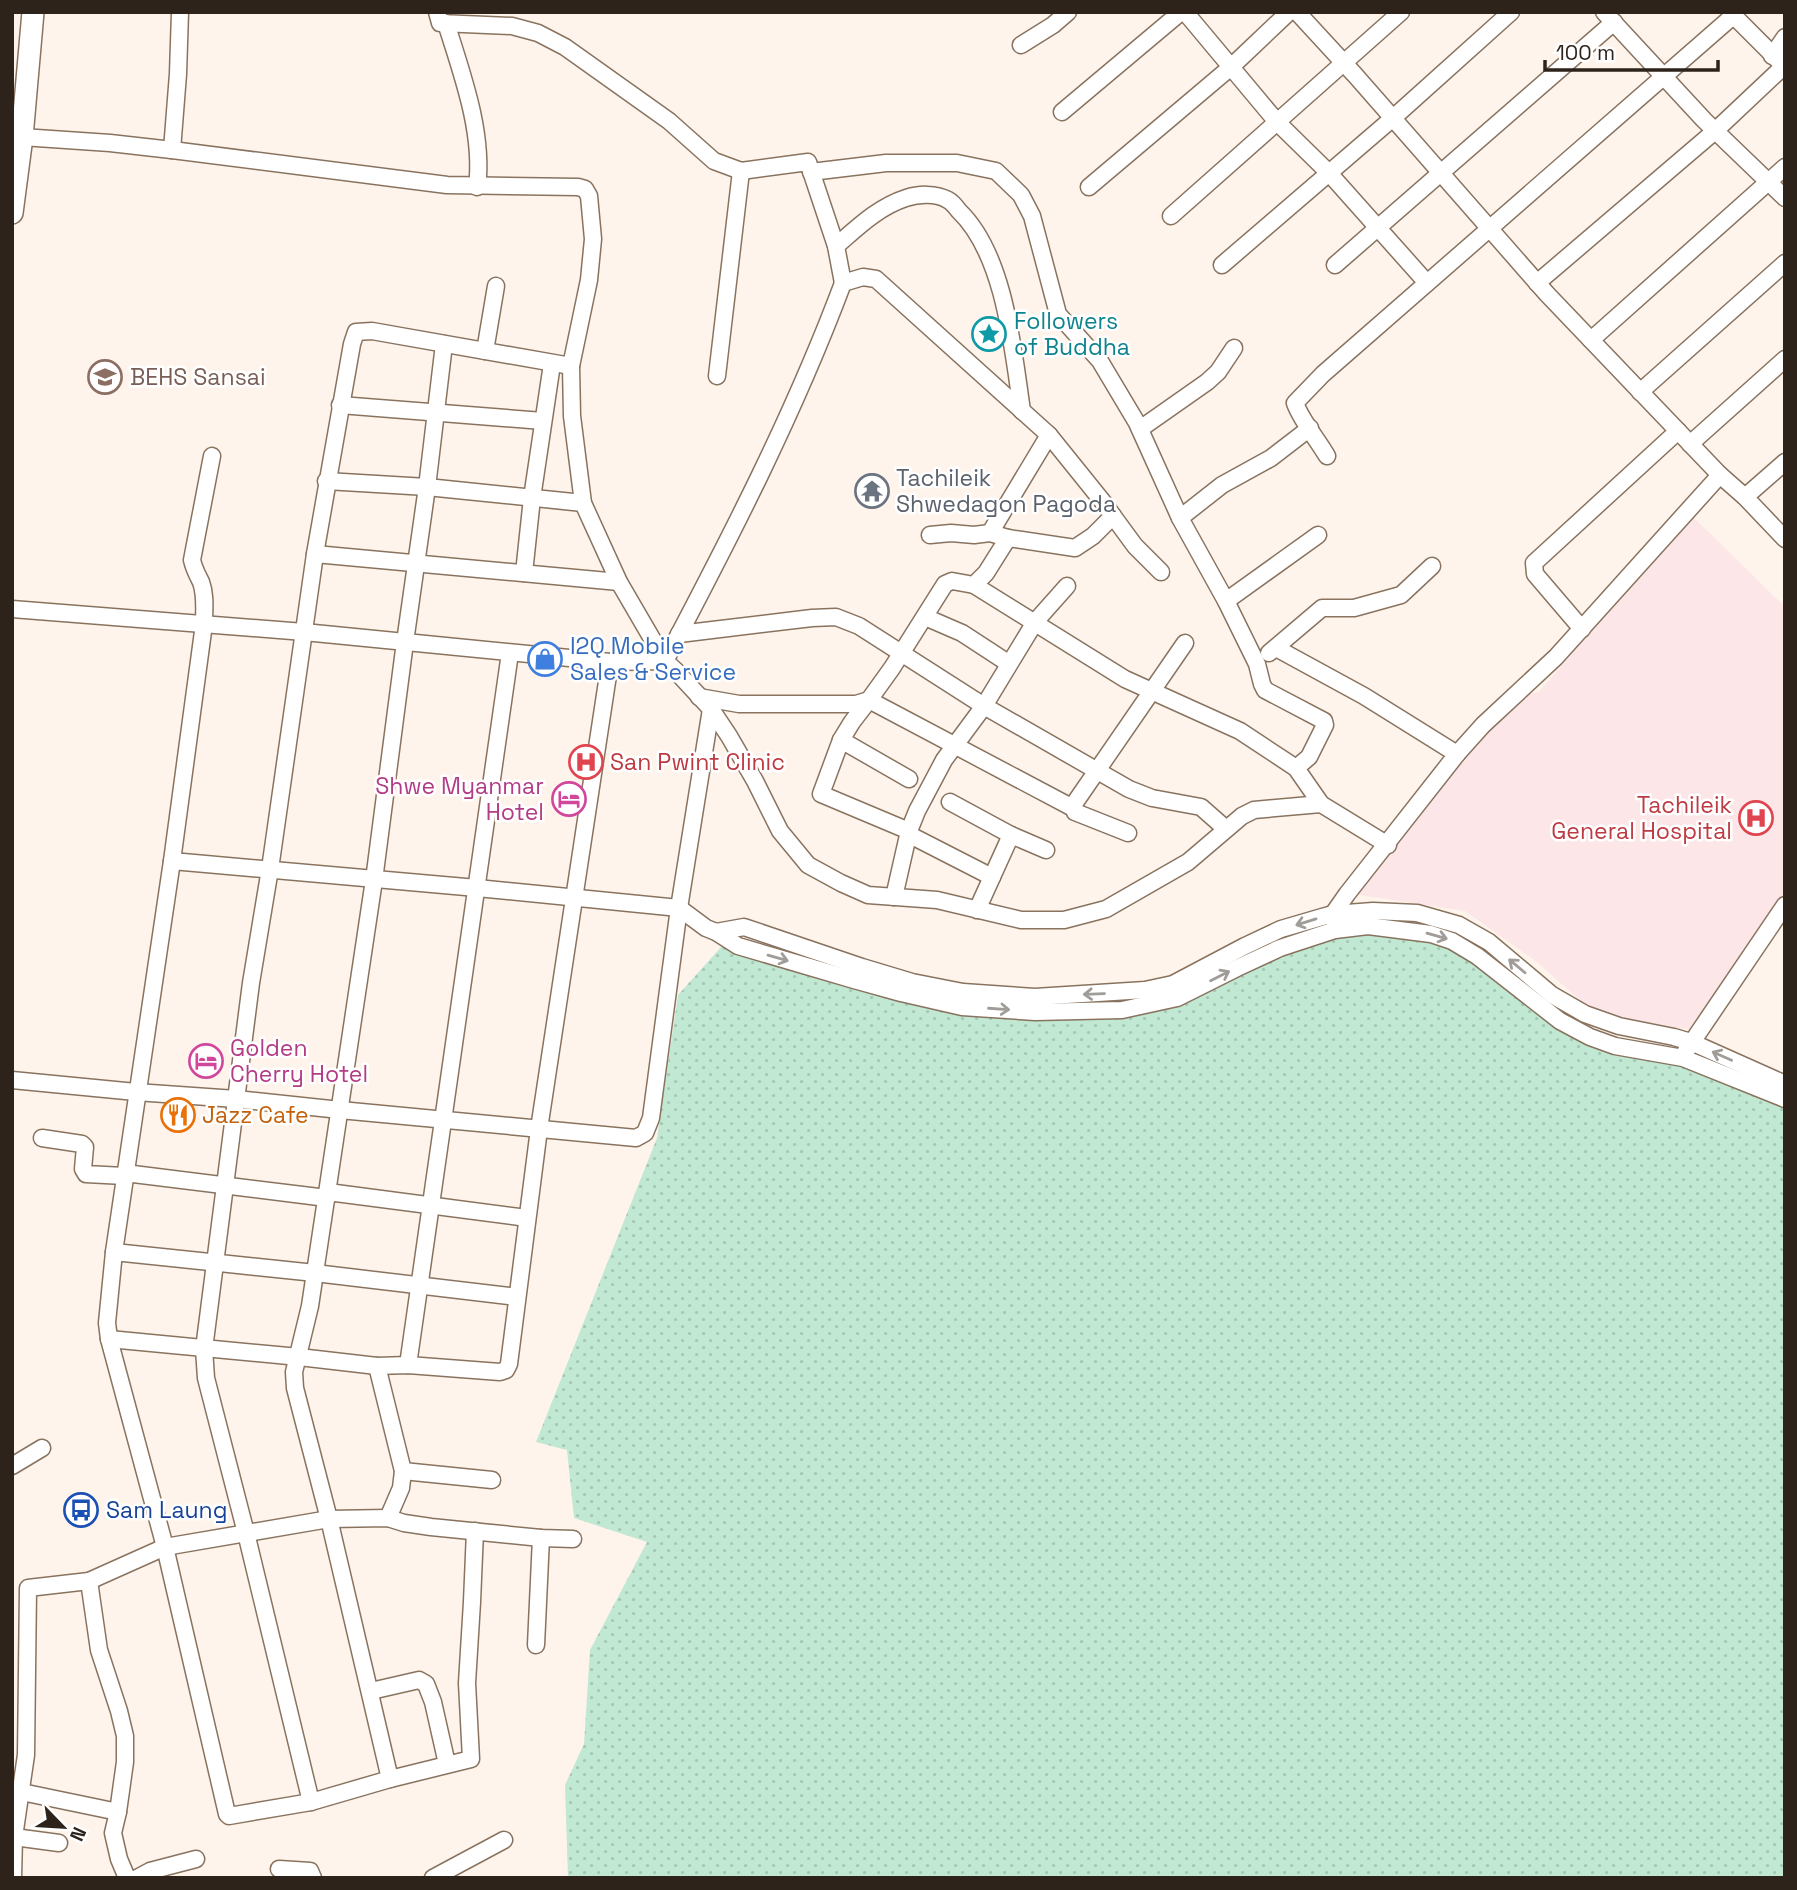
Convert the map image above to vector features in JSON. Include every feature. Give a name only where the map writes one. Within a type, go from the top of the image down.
[{"type":"main road","points":[[12,213],[22,137],[18,106],[33,12]]},
{"type":"street","points":[[172,150],[180,12]]},
{"type":"street","points":[[1021,45],[1068,12]]},
{"type":"street","points":[[1062,112],[1183,12],[1277,122],[1329,173],[1427,283]]},
{"type":"street","points":[[1089,187],[1231,67],[1289,12]]},
{"type":"street","points":[[1297,12],[1537,283],[1720,475],[1785,539]]},
{"type":"street","points":[[1171,216],[1401,12]]},
{"type":"street","points":[[1222,265],[1511,12]]},
{"type":"street","points":[[1327,456],[1294,403],[1323,374],[1732,14],[1780,63]]},
{"type":"street","points":[[1335,265],[1441,174],[1609,17],[1714,131],[1785,198]]},
{"type":"street","points":[[477,187],[479,160],[475,132],[463,76],[442,18],[512,26],[538,33],[565,47],[669,121],[714,160],[741,172],[808,162],[836,246],[843,284],[781,431],[723,551],[665,661]]},
{"type":"street","points":[[1537,283],[1714,131],[1780,63],[1785,37]]},
{"type":"street","points":[[22,137],[172,150],[447,185],[585,189],[589,196],[593,239],[589,280],[571,366],[572,416],[583,503],[619,582],[665,661],[705,703],[729,736],[780,831],[808,866],[841,883],[868,895],[937,900],[1020,920],[1064,920],[1106,909],[1188,862],[1242,816],[1254,810],[1321,804]]},
{"type":"street","points":[[811,172],[886,163],[957,163],[996,172],[1021,195],[1032,216],[1058,314],[1100,361],[1140,429],[1180,518],[1257,664],[1265,690],[1324,721],[1325,725],[1309,757],[1296,768]]},
{"type":"street","points":[[1591,340],[1785,167]]},
{"type":"street","points":[[717,376],[741,172]]},
{"type":"street","points":[[836,246],[870,216],[906,198],[930,195],[948,200],[971,222],[991,259],[1006,314],[1023,411]]},
{"type":"street","points":[[1640,392],[1785,263]]},
{"type":"street","points":[[843,284],[863,277],[876,279],[1023,411],[1049,435],[1135,546],[1161,572]]},
{"type":"street","points":[[485,352],[496,286]]},
{"type":"street","points":[[311,1802],[206,1378],[204,1349],[251,983],[326,481],[356,332],[372,331],[571,366]]},
{"type":"street","points":[[390,1779],[371,1691],[295,1388],[294,1372],[310,1306],[374,880],[444,344]]},
{"type":"street","points":[[1140,429],[1207,382],[1218,372],[1234,348]]},
{"type":"street","points":[[1690,444],[1785,359]]},
{"type":"street","points":[[524,573],[552,364]]},
{"type":"street","points":[[340,405],[543,421]]},
{"type":"street","points":[[1180,518],[1222,485],[1271,458],[1310,428]]},
{"type":"street","points":[[1582,629],[1535,574],[1534,563],[1678,431]]},
{"type":"street","points":[[990,533],[1049,435]]},
{"type":"street","points":[[212,456],[192,560],[205,597],[204,624],[172,861],[136,1092],[107,1323],[165,1547],[227,1814],[231,1816],[311,1802],[471,1759],[467,1683],[475,1531]]},
{"type":"street","points":[[1745,497],[1785,462]]},
{"type":"street","points":[[1334,922],[1457,754],[1483,725],[1556,657],[1720,475]]},
{"type":"street","points":[[326,481],[427,487],[583,503]]},
{"type":"street","points":[[930,535],[990,533],[1075,548],[1093,536],[1113,516]]},
{"type":"street","points":[[1226,601],[1318,535]]},
{"type":"street","points":[[974,585],[986,573],[1008,538]]},
{"type":"street","points":[[314,554],[619,582]]},
{"type":"street","points":[[1257,664],[1322,608],[1354,608],[1401,594],[1432,566]]},
{"type":"street","points":[[992,877],[909,833],[821,794],[841,740],[852,722],[948,582],[952,581],[974,585],[1125,680],[1240,731],[1296,768],[1321,804],[1388,845]]},
{"type":"street","points":[[894,897],[917,811],[944,760],[984,706],[1035,622],[1067,586]]},
{"type":"street","points":[[12,609],[304,632],[610,662],[665,661]]},
{"type":"street","points":[[679,634],[836,617],[859,626],[984,706],[1096,772],[1152,799],[1201,807],[1226,830]]},
{"type":"street","points":[[925,617],[962,633],[1008,663]]},
{"type":"street","points":[[1073,808],[1073,804],[1185,643]]},
{"type":"street","points":[[1276,648],[1364,696],[1457,754]]},
{"type":"street","points":[[408,1365],[510,653]]},
{"type":"street","points":[[109,1339],[377,1366],[408,1365],[500,1372],[506,1370],[539,1129],[610,662]]},
{"type":"street","points":[[705,703],[856,704],[869,700],[1073,808],[1075,812],[1128,833]]},
{"type":"street","points":[[12,1080],[636,1138],[645,1133],[652,1118],[705,703]]},
{"type":"street","points":[[841,740],[909,779]]},
{"type":"street","points":[[950,802],[1011,835],[1046,850]]},
{"type":"street","points":[[976,910],[1011,835]]},
{"type":"street","points":[[172,861],[679,908],[716,932],[744,927],[912,982],[964,992],[1035,996],[1117,993],[1173,984],[1281,929],[1334,922],[1373,911],[1417,913],[1459,925],[1489,942],[1552,995],[1585,1014],[1619,1026],[1690,1042],[1785,1084]]},
{"type":"street","points":[[1683,1058],[1690,1042],[1785,905]]},
{"type":"street","points":[[1334,922],[1431,934],[1452,941],[1478,956],[1560,1021],[1580,1033],[1615,1046],[1683,1058],[1785,1099]]},
{"type":"street","points":[[42,1138],[82,1144],[85,1147],[83,1169],[86,1174],[226,1184],[431,1205],[527,1219]]},
{"type":"street","points":[[114,1252],[517,1297]]},
{"type":"street","points":[[377,1366],[403,1471],[401,1488],[388,1518]]},
{"type":"street","points":[[12,1466],[42,1448]]},
{"type":"street","points":[[403,1471],[492,1480]]},
{"type":"street","points":[[13,1878],[17,1791],[26,1755],[20,1588],[89,1581],[165,1547],[329,1519],[388,1518],[417,1525],[573,1539]]},
{"type":"street","points":[[536,1645],[541,1538]]},
{"type":"street","points":[[89,1581],[99,1650],[125,1736],[125,1762],[113,1833],[127,1878]]},
{"type":"street","points":[[371,1691],[419,1680],[426,1684],[433,1702],[447,1764]]},
{"type":"street","points":[[17,1791],[118,1812]]},
{"type":"street","points":[[15,1837],[59,1843]]},
{"type":"street","points":[[433,1878],[504,1840]]},
{"type":"street","points":[[137,1878],[150,1871],[196,1859]]},
{"type":"street","points":[[279,1870],[305,1869],[310,1871],[313,1878]]},
{"type":"shaded area","points":[[1692,516],[1785,607],[1785,895],[1689,1029],[1644,1025],[1584,1004],[1537,962],[1465,911],[1353,894],[1492,724],[1524,695],[1539,692]]},
{"type":"green space","points":[[1351,928],[1418,929],[1462,948],[1543,1019],[1605,1040],[1664,1054],[1785,1102],[1785,1878],[568,1878],[565,1785],[584,1744],[590,1650],[647,1542],[574,1518],[567,1450],[536,1442],[657,1138],[678,995],[722,946],[823,976],[935,1002],[1126,1011],[1240,965]]},
{"type":"place","name":"Followers of Buddha","points":[[989,334]]},
{"type":"place","name":"BEHS Sansai","points":[[105,377]]},
{"type":"place","name":"Tachileik Shwedagon Pagoda","points":[[872,491]]},
{"type":"place","name":"I2Q Mobile Sales & Service","points":[[545,659]]},
{"type":"place","name":"San Pwint Clinic","points":[[586,762]]},
{"type":"place","name":"Shwe Myanmar Hotel","points":[[569,799]]},
{"type":"place","name":"Tachileik General Hospital","points":[[1756,818]]},
{"type":"place","name":"Golden Cherry Hotel","points":[[206,1061]]},
{"type":"place","name":"Jazz Cafe","points":[[178,1115]]},
{"type":"place","name":"Sam Laung","points":[[81,1510]]}]
